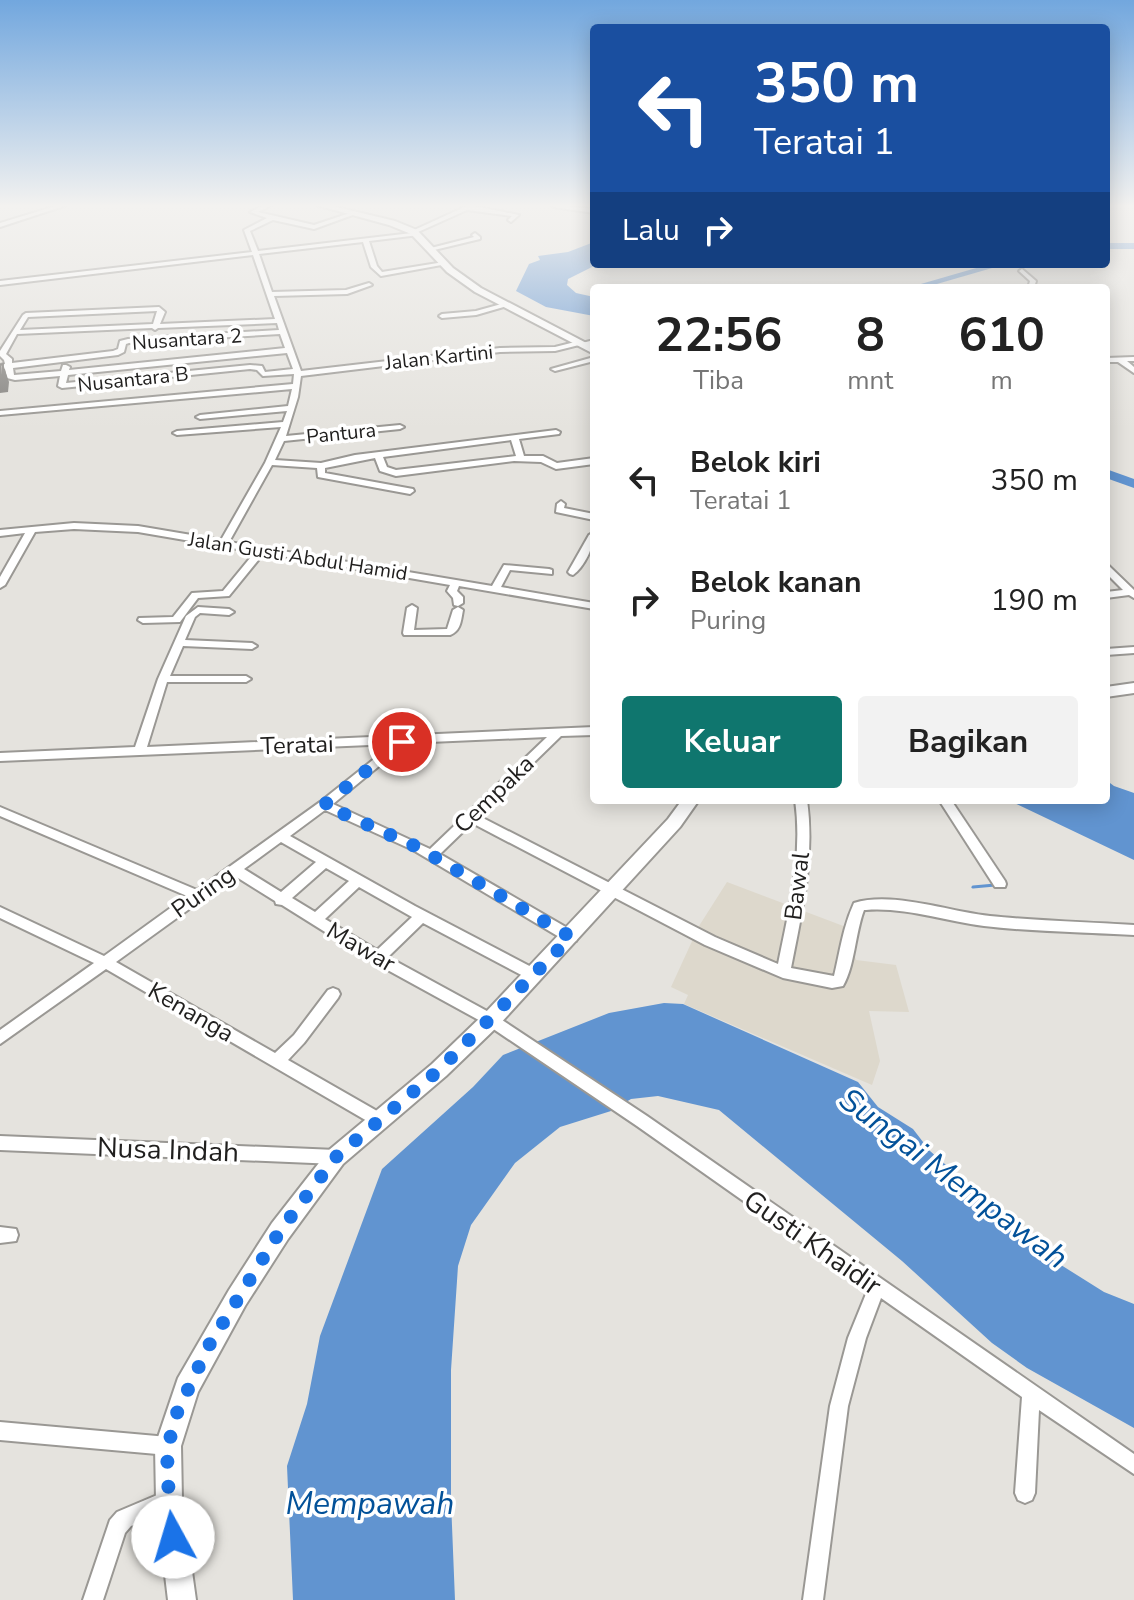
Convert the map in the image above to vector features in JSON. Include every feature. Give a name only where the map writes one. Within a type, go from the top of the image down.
[{"type":"main road","points":[[464,280],[505,305],[590,349]]},
{"type":"main road","points":[[1110,691],[1134,688]]},
{"type":"main road","points":[[182,1600],[169,1500],[168,1446],[187,1387],[208,1347],[280,1231],[336,1157],[491,1020],[571,937],[687,804]]},
{"type":"street","points":[[0,283],[29,280]]},
{"type":"street","points":[[223,544],[281,439],[297,386],[298,372],[266,280]]},
{"type":"street","points":[[271,294],[347,292],[369,285]]},
{"type":"street","points":[[442,316],[476,313],[505,305]]},
{"type":"street","points":[[69,359],[64,373],[13,378],[2,351],[26,315],[159,309],[162,312],[155,328]]},
{"type":"street","points":[[15,332],[280,321]]},
{"type":"street","name":"Nusantara 2","points":[[0,367],[115,353],[128,341],[284,332]]},
{"type":"street","name":"Jalan Kartini","points":[[298,372],[500,350],[555,349],[590,343]]},
{"type":"street","name":"Nusantara B","points":[[291,350],[64,373],[60,385],[250,367],[259,368],[263,374],[298,372]]},
{"type":"street","points":[[1119,359],[1134,371]]},
{"type":"street","points":[[1110,360],[1134,359]]},
{"type":"street","points":[[555,369],[590,360]]},
{"type":"street","points":[[0,413],[297,386]]},
{"type":"street","points":[[200,417],[290,408]]},
{"type":"street","points":[[177,433],[286,424]]},
{"type":"street","name":"Pantura","points":[[281,439],[400,427]]},
{"type":"street","points":[[269,462],[321,466],[378,455],[556,432]]},
{"type":"street","points":[[515,439],[521,455],[515,459]]},
{"type":"street","points":[[378,455],[385,471],[418,471],[515,459],[543,459],[556,466],[590,462]]},
{"type":"street","points":[[321,466],[321,475],[408,490],[418,471]]},
{"type":"street","points":[[561,504],[559,510],[590,516]]},
{"type":"street","name":"Jalan Gusti Abdul Hamid","points":[[0,533],[74,526],[119,527],[590,605]]},
{"type":"street","points":[[0,585],[31,531]]},
{"type":"street","points":[[573,572],[590,542]]},
{"type":"street","points":[[143,620],[173,622],[179,619],[195,595],[226,594],[261,550]]},
{"type":"street","points":[[495,589],[507,567],[549,572]]},
{"type":"street","points":[[1110,572],[1133,594]]},
{"type":"street","points":[[412,608],[408,633],[450,632],[456,624],[458,597],[452,591],[456,583]]},
{"type":"street","points":[[1110,595],[1133,594]]},
{"type":"street","points":[[140,751],[163,679],[195,611],[229,612]]},
{"type":"street","points":[[179,643],[252,646]]},
{"type":"street","points":[[1110,652],[1134,650]]},
{"type":"street","points":[[163,679],[246,679]]},
{"type":"street","name":"Teratai","points":[[0,757],[402,742],[590,731]]},
{"type":"street","name":"Cempaka","points":[[431,855],[557,734]]},
{"type":"street","name":"Puring","points":[[0,1038],[324,805],[402,742]]},
{"type":"street","name":"Bawal","points":[[783,972],[800,878],[804,823],[802,804]]},
{"type":"street","points":[[948,804],[1000,884]]},
{"type":"street","points":[[324,805],[431,855],[571,937]]},
{"type":"street","points":[[0,811],[197,895]]},
{"type":"street","points":[[470,817],[710,941],[783,972],[838,982],[843,973],[853,921],[859,907],[865,904],[906,907],[984,921],[1134,930]]},
{"type":"street","points":[[280,836],[357,881],[534,975]]},
{"type":"street","points":[[281,900],[324,862]]},
{"type":"street","name":"Mawar","points":[[234,869],[378,958],[491,1020]]},
{"type":"street","points":[[315,920],[357,881]]},
{"type":"street","name":"Kenanga","points":[[0,912],[105,962],[379,1120]]},
{"type":"street","points":[[378,958],[421,916]]},
{"type":"street","points":[[277,1061],[299,1039],[333,994]]},
{"type":"street","name":"Gusti Khaidir","points":[[491,1020],[642,1121],[1134,1465]]},
{"type":"street","name":"Nusa Indah","points":[[0,1143],[336,1157]]},
{"type":"street","points":[[813,1600],[839,1406],[857,1338],[877,1287]]},
{"type":"street","points":[[1025,1493],[1031,1395]]},
{"type":"street","points":[[0,1431],[168,1446]]},
{"type":"street","points":[[93,1600],[117,1527],[124,1519],[169,1500]]},
{"type":"shaded area","points":[[727,882],[846,927],[856,960],[896,965],[909,1012],[869,1011],[880,1061],[872,1085],[684,1004],[688,995],[671,987],[699,926]]},
{"type":"water","points":[[521,280],[568,280],[567,285],[576,293],[590,296],[590,315],[546,307],[516,291]]},
{"type":"water","points":[[1110,783],[1134,793],[1134,860],[1016,804],[1110,804]]},
{"type":"water","name":"Mempawah","points":[[664,1003],[683,1004],[858,1082],[878,1107],[913,1129],[930,1151],[985,1199],[1018,1238],[1104,1292],[1134,1304],[1134,1428],[1027,1368],[992,1343],[902,1261],[719,1110],[658,1096],[631,1099],[611,1111],[560,1127],[515,1163],[471,1225],[458,1266],[451,1370],[455,1600],[293,1600],[287,1466],[307,1404],[320,1336],[382,1169],[473,1087],[503,1055],[609,1013]]},
{"type":"waterway","points":[[927,284],[943,280]]},
{"type":"waterway","points":[[1110,475],[1134,484]]},
{"type":"waterway","points":[[973,887],[995,885]]},
{"type":"route","points":[[173,1537],[167,1472],[168,1446],[177,1413],[208,1347],[280,1231],[336,1157],[439,1070],[571,937],[417,847],[324,805],[402,742]]},
{"type":"water label","name":"Sungai Mempawah","points":[[954,1178]]}]
